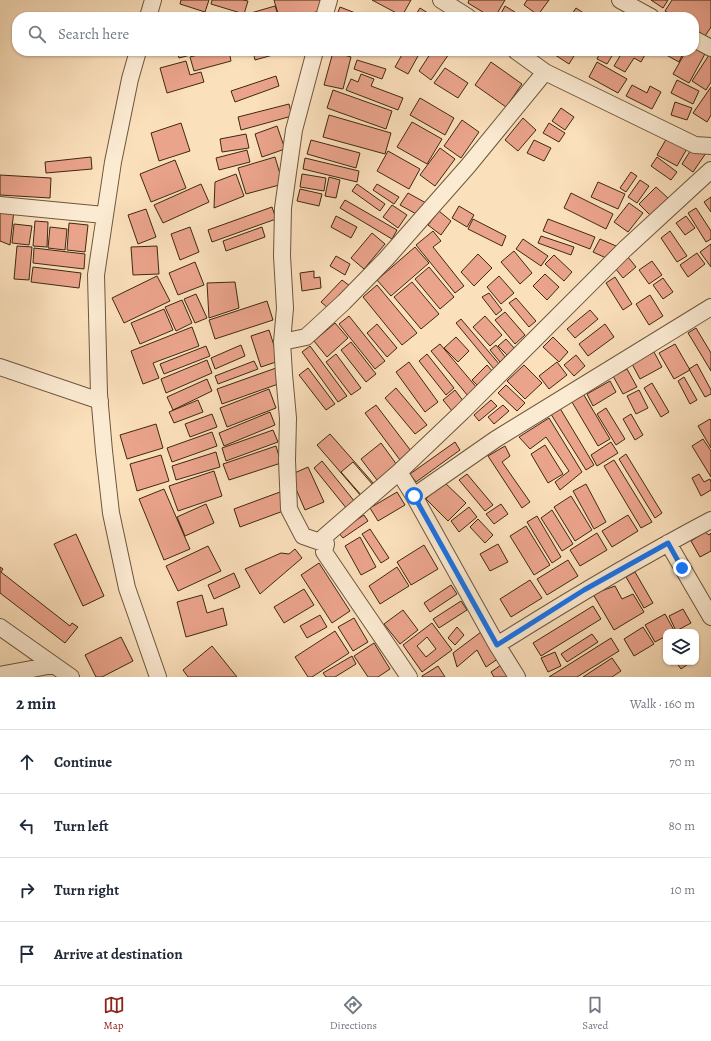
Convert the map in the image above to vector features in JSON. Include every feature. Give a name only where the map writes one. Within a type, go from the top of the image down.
[{"type":"street","points":[[149,12],[153,0]]},
{"type":"street","points":[[325,12],[329,0]]},
{"type":"street","points":[[441,0],[460,12]]},
{"type":"street","points":[[620,0],[642,12]]},
{"type":"street","points":[[699,42],[711,48]]},
{"type":"street","points":[[137,56],[128,86],[113,162],[96,275],[100,401],[111,513],[127,588],[158,677]]},
{"type":"street","points":[[314,56],[294,130],[283,208],[282,256],[285,308],[282,342],[288,418],[287,460],[289,509],[303,536],[326,544]]},
{"type":"street","points":[[523,56],[545,72],[695,146],[711,146]]},
{"type":"street","points":[[282,342],[306,337],[355,291],[386,259],[463,172],[545,72]]},
{"type":"street","points":[[409,677],[324,552],[326,544],[324,538],[400,472],[625,249],[711,170]]},
{"type":"street","points":[[0,205],[104,215]]},
{"type":"street","points":[[414,496],[496,439],[711,307]]},
{"type":"street","points":[[0,367],[100,401]]},
{"type":"street","points":[[400,472],[497,645],[517,677]]},
{"type":"street","points":[[497,645],[584,590],[711,520]]},
{"type":"street","points":[[668,543],[711,617]]},
{"type":"street","points":[[0,627],[71,677]]},
{"type":"street","points":[[0,675],[53,665]]},
{"type":"building","points":[[181,0],[209,0],[205,12],[180,4]]},
{"type":"building","points":[[212,0],[248,1],[245,12],[237,12],[211,4]]},
{"type":"building","points":[[274,0],[320,0],[323,10],[316,12],[278,12]]},
{"type":"building","points":[[372,0],[411,0],[404,12],[394,12]]},
{"type":"building","points":[[469,0],[505,0],[498,12],[483,12],[468,3]]},
{"type":"building","points":[[527,0],[549,0],[540,12],[534,12],[524,5]]},
{"type":"building","points":[[651,0],[668,0],[663,8]]},
{"type":"building","points":[[672,0],[711,0],[711,27],[705,36],[699,32],[699,12],[665,11]]},
{"type":"building","points":[[275,6],[277,12],[254,12]]},
{"type":"building","points":[[505,6],[515,12],[502,12]]},
{"type":"building","points":[[340,7],[353,12],[338,12]]},
{"type":"building","points":[[420,8],[426,12],[417,12]]},
{"type":"building","points":[[576,8],[582,12],[573,12]]},
{"type":"building","points":[[699,48],[706,52],[689,83],[673,74],[683,56],[699,56]]},
{"type":"building","points":[[709,55],[711,56],[711,82],[706,90],[692,81]]},
{"type":"building","points":[[230,56],[231,61],[194,71],[190,57]]},
{"type":"building","points":[[254,56],[269,56],[255,60]]},
{"type":"building","points":[[332,56],[351,57],[343,89],[324,85]]},
{"type":"building","points":[[401,56],[418,56],[408,74],[395,67]]},
{"type":"building","points":[[429,56],[448,56],[431,80],[419,71]]},
{"type":"building","points":[[557,56],[574,56],[569,64]]},
{"type":"building","points":[[598,56],[612,56],[607,64],[597,59]]},
{"type":"building","points":[[620,56],[644,56],[641,62],[634,58],[625,72],[614,66]]},
{"type":"building","points":[[668,56],[682,56],[679,62]]},
{"type":"building","points":[[357,60],[386,69],[382,79],[354,69]]},
{"type":"building","points":[[186,61],[190,75],[201,72],[204,82],[167,93],[160,68]]},
{"type":"building","points":[[491,62],[522,84],[506,107],[475,85]]},
{"type":"building","points":[[597,62],[627,79],[618,93],[589,77]]},
{"type":"building","points":[[445,68],[468,83],[458,98],[434,83]]},
{"type":"building","points":[[361,74],[374,79],[371,86],[403,98],[398,110],[346,90],[351,79],[358,82]]},
{"type":"building","points":[[276,76],[279,86],[235,102],[231,91]]},
{"type":"building","points":[[677,80],[699,91],[693,104],[671,93]]},
{"type":"building","points":[[632,85],[647,93],[650,86],[661,92],[652,109],[626,96]]},
{"type":"building","points":[[711,87],[711,115],[707,122],[693,113]]},
{"type":"building","points":[[333,90],[392,111],[386,129],[327,108]]},
{"type":"building","points":[[420,98],[454,118],[445,135],[410,115]]},
{"type":"building","points":[[675,102],[692,108],[687,120],[671,115]]},
{"type":"building","points":[[289,104],[292,116],[241,130],[238,117]]},
{"type":"building","points":[[561,108],[574,117],[565,130],[552,121]]},
{"type":"building","points":[[329,115],[391,133],[385,154],[323,137]]},
{"type":"building","points":[[523,118],[536,130],[518,151],[505,140]]},
{"type":"building","points":[[462,120],[479,132],[461,158],[444,146]]},
{"type":"building","points":[[412,122],[442,139],[427,164],[397,147]]},
{"type":"building","points":[[181,123],[190,151],[159,161],[151,133]]},
{"type":"building","points":[[549,123],[565,133],[559,142],[543,133]]},
{"type":"building","points":[[277,126],[285,149],[262,157],[255,134]]},
{"type":"building","points":[[246,134],[249,148],[222,152],[220,139]]},
{"type":"building","points":[[668,136],[688,147],[677,166],[657,155]]},
{"type":"building","points":[[311,140],[360,153],[356,168],[307,154]]},
{"type":"building","points":[[534,140],[551,148],[544,161],[527,153]]},
{"type":"building","points":[[694,145],[706,153],[693,172],[682,164]]},
{"type":"building","points":[[440,148],[455,159],[435,186],[420,175]]},
{"type":"building","points":[[247,150],[250,162],[219,170],[216,158]]},
{"type":"building","points":[[388,151],[420,169],[409,189],[377,171]]},
{"type":"building","points":[[91,157],[92,169],[46,173],[45,162]]},
{"type":"building","points":[[275,157],[283,184],[246,194],[238,168]]},
{"type":"building","points":[[657,157],[677,172],[671,180],[651,166]]},
{"type":"building","points":[[305,158],[359,171],[357,182],[303,169]]},
{"type":"building","points":[[175,160],[186,188],[151,202],[140,174]]},
{"type":"building","points":[[631,172],[637,176],[626,192],[620,188]]},
{"type":"building","points":[[236,174],[244,196],[214,208],[215,182]]},
{"type":"building","points":[[302,174],[326,178],[324,191],[300,187]]},
{"type":"building","points":[[0,175],[51,178],[50,198],[0,195]]},
{"type":"building","points":[[329,177],[340,180],[336,198],[325,196]]},
{"type":"building","points":[[640,180],[649,186],[637,203],[628,197]]},
{"type":"building","points":[[598,182],[625,194],[618,209],[591,197]]},
{"type":"building","points":[[201,184],[209,202],[163,223],[154,205]]},
{"type":"building","points":[[357,184],[385,204],[380,211],[352,191]]},
{"type":"building","points":[[377,184],[399,197],[394,204],[373,190]]},
{"type":"building","points":[[656,187],[669,199],[652,217],[639,204]]},
{"type":"building","points":[[300,189],[322,194],[319,206],[297,201]]},
{"type":"building","points":[[408,193],[426,203],[418,215],[400,205]]},
{"type":"building","points":[[571,193],[613,214],[606,229],[564,208]]},
{"type":"building","points":[[711,197],[711,212],[704,202]]},
{"type":"building","points":[[345,200],[397,230],[392,239],[340,208]]},
{"type":"building","points":[[629,203],[643,213],[628,232],[614,222]]},
{"type":"building","points":[[392,205],[407,215],[398,228],[383,217]]},
{"type":"building","points":[[459,206],[474,215],[467,227],[452,218]]},
{"type":"building","points":[[272,207],[276,219],[212,242],[208,230]]},
{"type":"building","points":[[0,208],[14,210],[10,245],[0,241]]},
{"type":"building","points":[[696,208],[711,231],[711,239],[706,242],[688,213]]},
{"type":"building","points":[[146,209],[156,237],[138,244],[128,215]]},
{"type":"building","points":[[439,211],[451,221],[441,235],[428,225]]},
{"type":"building","points":[[336,216],[357,227],[351,238],[331,227]]},
{"type":"building","points":[[686,216],[695,228],[685,235],[676,223]]},
{"type":"building","points":[[473,219],[506,236],[502,246],[468,229]]},
{"type":"building","points":[[548,219],[595,237],[590,249],[543,231]]},
{"type":"building","points":[[35,221],[48,222],[47,247],[33,246]]},
{"type":"building","points":[[69,223],[88,225],[85,252],[67,250]]},
{"type":"building","points":[[14,224],[32,226],[29,245],[12,243]]},
{"type":"building","points":[[50,227],[67,229],[65,250],[48,248]]},
{"type":"building","points":[[190,227],[199,252],[180,260],[171,234]]},
{"type":"building","points":[[262,227],[265,237],[226,251],[223,241]]},
{"type":"building","points":[[433,231],[441,241],[433,247],[464,286],[455,293],[416,245]]},
{"type":"building","points":[[670,231],[687,256],[677,262],[661,238]]},
{"type":"building","points":[[372,233],[385,244],[364,269],[351,258]]},
{"type":"building","points":[[541,236],[574,247],[571,255],[538,243]]},
{"type":"building","points":[[523,239],[548,256],[541,266],[516,249]]},
{"type":"building","points":[[600,239],[616,246],[606,258],[593,252]]},
{"type":"building","points":[[711,244],[711,267],[700,252]]},
{"type":"building","points":[[17,246],[32,247],[29,280],[14,279]]},
{"type":"building","points":[[157,246],[159,274],[133,275],[131,247]]},
{"type":"building","points":[[415,247],[429,263],[391,296],[377,280]]},
{"type":"building","points":[[34,248],[85,254],[84,269],[33,263]]},
{"type":"building","points":[[514,251],[532,273],[520,284],[501,262]]},
{"type":"building","points":[[697,253],[705,264],[688,277],[680,265]]},
{"type":"building","points":[[478,254],[492,268],[474,286],[461,272]]},
{"type":"building","points":[[554,255],[572,272],[564,281],[545,264]]},
{"type":"building","points":[[336,256],[350,264],[345,275],[330,266]]},
{"type":"building","points":[[628,257],[636,267],[623,278],[615,268]]},
{"type":"building","points":[[652,261],[662,275],[649,284],[639,270]]},
{"type":"building","points":[[195,262],[204,285],[178,295],[169,273]]},
{"type":"building","points":[[33,267],[81,273],[79,288],[31,282]]},
{"type":"building","points":[[429,267],[454,297],[440,309],[415,279]]},
{"type":"building","points":[[314,271],[314,278],[320,277],[321,288],[302,291],[300,273]]},
{"type":"building","points":[[545,274],[559,287],[547,300],[533,286]]},
{"type":"building","points":[[157,276],[170,301],[124,323],[112,298]]},
{"type":"building","points":[[499,276],[514,293],[501,304],[487,287]]},
{"type":"building","points":[[615,277],[632,304],[623,310],[606,283]]},
{"type":"building","points":[[663,278],[673,292],[663,299],[653,285]]},
{"type":"building","points":[[342,280],[350,286],[329,309],[321,302]]},
{"type":"building","points":[[235,282],[239,308],[209,318],[207,283]]},
{"type":"building","points":[[412,282],[439,314],[421,329],[394,297]]},
{"type":"building","points":[[377,285],[417,333],[402,345],[363,297]]},
{"type":"building","points":[[489,293],[502,310],[496,315],[482,297]]},
{"type":"building","points":[[196,294],[207,318],[195,323],[184,299]]},
{"type":"building","points":[[650,295],[663,316],[649,325],[636,304]]},
{"type":"building","points":[[516,298],[536,321],[529,327],[509,303]]},
{"type":"building","points":[[182,300],[192,323],[176,331],[165,307]]},
{"type":"building","points":[[267,301],[273,320],[215,339],[209,320]]},
{"type":"building","points":[[164,309],[173,330],[140,344],[131,323]]},
{"type":"building","points":[[590,310],[598,319],[575,338],[567,329]]},
{"type":"building","points":[[505,312],[525,335],[515,344],[495,320]]},
{"type":"building","points":[[349,316],[385,361],[375,369],[339,324]]},
{"type":"building","points":[[485,316],[502,335],[490,346],[473,327]]},
{"type":"building","points":[[461,319],[500,365],[494,369],[456,323]]},
{"type":"building","points":[[335,323],[348,338],[327,357],[314,341]]},
{"type":"building","points":[[377,324],[397,348],[387,357],[367,333]]},
{"type":"building","points":[[605,324],[614,337],[588,356],[579,344]]},
{"type":"building","points":[[192,327],[199,346],[153,363],[159,378],[143,384],[131,351]]},
{"type":"building","points":[[696,328],[711,353],[711,371],[688,333]]},
{"type":"building","points":[[269,330],[279,361],[261,367],[251,336]]},
{"type":"building","points":[[456,337],[469,351],[458,362],[444,348]]},
{"type":"building","points":[[553,337],[568,352],[559,362],[543,347]]},
{"type":"building","points":[[506,339],[515,349],[508,356],[498,346]]},
{"type":"building","points":[[351,342],[376,374],[366,382],[341,350]]},
{"type":"building","points":[[440,344],[477,388],[468,396],[431,351]]},
{"type":"building","points":[[675,344],[690,370],[674,379],[659,353]]},
{"type":"building","points":[[241,345],[245,356],[215,369],[211,358]]},
{"type":"building","points":[[496,345],[506,358],[500,362],[490,350]]},
{"type":"building","points":[[206,346],[210,356],[164,374],[160,364]]},
{"type":"building","points":[[310,346],[347,396],[338,402],[302,352]]},
{"type":"building","points":[[654,352],[662,367],[640,379],[632,364]]},
{"type":"building","points":[[336,354],[361,388],[351,395],[326,362]]},
{"type":"building","points":[[427,354],[454,388],[446,395],[419,361]]},
{"type":"building","points":[[576,355],[585,366],[574,376],[564,365]]},
{"type":"building","points":[[207,360],[212,373],[166,393],[161,379]]},
{"type":"building","points":[[254,361],[258,369],[218,384],[215,376]]},
{"type":"building","points":[[409,362],[438,402],[425,412],[396,372]]},
{"type":"building","points":[[557,362],[567,375],[549,389],[539,376]]},
{"type":"building","points":[[697,364],[711,390],[711,394],[705,397],[689,369]]},
{"type":"building","points":[[487,365],[493,372],[478,386],[472,380]]},
{"type":"building","points":[[524,365],[542,383],[525,399],[507,381]]},
{"type":"building","points":[[276,368],[281,383],[222,404],[217,389]]},
{"type":"building","points":[[308,368],[335,404],[326,410],[299,375]]},
{"type":"building","points":[[627,369],[637,387],[623,394],[613,376]]},
{"type":"building","points":[[684,377],[697,400],[690,404],[678,381]]},
{"type":"building","points":[[207,379],[212,391],[173,410],[167,397]]},
{"type":"building","points":[[610,381],[616,392],[593,406],[587,394]]},
{"type":"building","points":[[652,383],[669,412],[661,417],[644,388]]},
{"type":"building","points":[[506,385],[525,403],[517,411],[498,393]]},
{"type":"building","points":[[396,388],[427,425],[415,434],[385,398]]},
{"type":"building","points":[[269,389],[276,408],[227,427],[220,408]]},
{"type":"building","points":[[455,390],[464,402],[452,411],[443,400]]},
{"type":"building","points":[[581,390],[610,439],[598,446],[569,397]]},
{"type":"building","points":[[639,390],[648,408],[636,414],[627,396]]},
{"type":"building","points":[[198,400],[203,412],[174,423],[169,412]]},
{"type":"building","points":[[491,400],[497,406],[479,421],[474,415]]},
{"type":"building","points":[[376,405],[411,451],[400,460],[365,413]]},
{"type":"building","points":[[503,405],[509,411],[494,424],[488,417]]},
{"type":"building","points":[[558,405],[594,465],[586,470],[549,411]]},
{"type":"building","points":[[606,408],[625,439],[616,445],[597,414]]},
{"type":"building","points":[[270,412],[275,425],[224,446],[219,433]]},
{"type":"building","points":[[212,414],[217,427],[190,437],[185,424]]},
{"type":"building","points":[[631,414],[643,435],[635,440],[623,419]]},
{"type":"building","points":[[549,418],[582,472],[560,490],[555,482],[569,471],[546,437],[530,449],[519,437]]},
{"type":"building","points":[[710,419],[711,421],[711,448],[698,426]]},
{"type":"building","points":[[156,424],[163,448],[127,459],[120,435]]},
{"type":"building","points":[[273,430],[278,442],[226,461],[222,448]]},
{"type":"building","points":[[212,432],[217,446],[172,462],[167,448]]},
{"type":"building","points":[[330,434],[374,484],[361,496],[317,445]]},
{"type":"building","points":[[703,439],[711,451],[711,477],[692,446]]},
{"type":"building","points":[[455,442],[460,450],[416,482],[410,474]]},
{"type":"building","points":[[611,442],[618,453],[597,466],[591,455]]},
{"type":"building","points":[[381,443],[397,465],[377,480],[361,459]]},
{"type":"building","points":[[545,445],[563,474],[548,483],[531,454]]},
{"type":"building","points":[[276,446],[281,463],[229,480],[223,464]]},
{"type":"building","points":[[505,446],[510,456],[502,462],[530,502],[522,508],[488,456]]},
{"type":"building","points":[[216,452],[220,467],[176,480],[172,466]]},
{"type":"building","points":[[626,454],[662,513],[655,518],[619,459]]},
{"type":"building","points":[[161,455],[169,481],[137,491],[130,464]]},
{"type":"building","points":[[614,460],[652,522],[641,528],[604,466]]},
{"type":"building","points":[[322,461],[355,502],[347,509],[314,468]]},
{"type":"building","points":[[353,462],[373,485],[362,496],[341,472]]},
{"type":"building","points":[[308,467],[324,502],[305,510],[290,475]]},
{"type":"building","points":[[214,471],[222,496],[178,511],[169,486]]},
{"type":"building","points":[[467,474],[493,505],[485,511],[459,480]]},
{"type":"building","points":[[699,474],[704,482],[710,479],[711,482],[711,490],[701,496],[692,478]]},
{"type":"building","points":[[443,481],[466,503],[448,521],[426,499]]},
{"type":"building","points":[[586,484],[606,522],[594,529],[573,491]]},
{"type":"building","points":[[164,489],[190,549],[164,560],[139,499]]},
{"type":"building","points":[[280,492],[286,510],[240,527],[234,509]]},
{"type":"building","points":[[397,492],[405,505],[378,521],[370,508]]},
{"type":"building","points":[[571,496],[592,530],[575,541],[554,507]]},
{"type":"building","points":[[206,504],[214,523],[185,536],[177,517]]},
{"type":"building","points":[[501,504],[508,514],[494,524],[486,514]]},
{"type":"building","points":[[469,507],[477,517],[459,532],[451,521]]},
{"type":"building","points":[[552,510],[573,544],[562,551],[541,518]]},
{"type":"building","points":[[364,515],[368,521],[343,538],[338,532]]},
{"type":"building","points":[[628,515],[638,531],[612,547],[602,531]]},
{"type":"building","points":[[537,516],[561,557],[552,563],[527,522]]},
{"type":"building","points":[[478,519],[493,535],[485,543],[470,527]]},
{"type":"building","points":[[526,526],[550,565],[534,575],[510,536]]},
{"type":"building","points":[[370,529],[389,558],[381,563],[362,534]]},
{"type":"building","points":[[705,532],[709,535],[711,533],[711,551],[700,557],[691,541]]},
{"type":"building","points":[[597,533],[607,550],[580,566],[570,550]]},
{"type":"building","points":[[76,534],[104,596],[83,606],[54,544]]},
{"type":"building","points":[[360,537],[376,567],[361,575],[345,546]]},
{"type":"building","points":[[498,544],[508,562],[490,571],[480,554]]},
{"type":"building","points":[[424,545],[438,569],[411,585],[397,562]]},
{"type":"building","points":[[208,546],[221,571],[178,591],[166,566]]},
{"type":"building","points":[[295,549],[302,558],[260,594],[245,569],[281,553],[289,554]]},
{"type":"building","points":[[568,560],[578,576],[547,595],[537,579]]},
{"type":"building","points":[[319,563],[350,611],[332,623],[301,575]]},
{"type":"building","points":[[0,567],[3,569],[1,572],[70,626],[72,623],[78,627],[65,643],[0,593]]},
{"type":"building","points":[[397,567],[409,586],[380,604],[369,586]]},
{"type":"building","points":[[635,572],[653,603],[644,608],[626,577]]},
{"type":"building","points":[[234,573],[240,587],[214,599],[208,585]]},
{"type":"building","points":[[530,580],[542,598],[511,617],[500,599]]},
{"type":"building","points":[[451,585],[457,594],[430,612],[424,603]]},
{"type":"building","points":[[615,586],[622,599],[633,594],[644,612],[614,630],[593,594]]},
{"type":"building","points":[[304,589],[314,605],[284,623],[274,607]]},
{"type":"building","points":[[202,595],[207,613],[223,608],[227,625],[186,637],[177,602]]},
{"type":"building","points":[[461,601],[467,610],[439,628],[433,619]]},
{"type":"building","points":[[593,606],[601,619],[541,656],[533,643]]},
{"type":"building","points":[[683,609],[691,623],[680,629],[675,629],[669,616]]},
{"type":"building","points":[[403,610],[418,630],[400,644],[384,624]]},
{"type":"building","points":[[665,614],[673,629],[663,629],[663,638],[655,642],[645,625]]},
{"type":"building","points":[[320,615],[327,627],[307,638],[300,626]]},
{"type":"building","points":[[354,618],[368,642],[353,651],[338,627]]},
{"type":"building","points":[[432,623],[452,650],[422,672],[403,645]],"holes":[[[427,637],[436,649],[426,657],[417,646]]]},
{"type":"building","points":[[457,627],[464,635],[455,645],[448,638]]},
{"type":"building","points":[[643,627],[654,644],[634,656],[624,639]]},
{"type":"building","points":[[485,629],[502,656],[486,667],[477,650],[457,667],[453,653]]},
{"type":"building","points":[[335,631],[349,653],[312,677],[308,677],[295,657]]},
{"type":"building","points":[[592,634],[598,642],[567,662],[561,654]]},
{"type":"building","points":[[121,637],[133,661],[102,677],[96,677],[85,655]]},
{"type":"building","points":[[611,638],[619,651],[577,677],[549,677]]},
{"type":"building","points":[[374,643],[390,669],[378,677],[368,677],[354,656]]},
{"type":"building","points":[[212,646],[237,677],[188,677],[183,670]]},
{"type":"building","points":[[555,652],[561,666],[548,672],[541,658]]},
{"type":"building","points":[[352,656],[356,664],[335,677],[326,677],[323,673]]},
{"type":"building","points":[[612,658],[621,671],[612,677],[583,677]]},
{"type":"building","points":[[501,665],[509,677],[494,677],[491,672]]},
{"type":"building","points":[[678,665],[687,665],[681,669]]},
{"type":"building","points":[[438,666],[445,677],[422,677],[422,676]]},
{"type":"route","points":[[414,496],[497,645],[584,590],[668,543],[682,568]]}]
